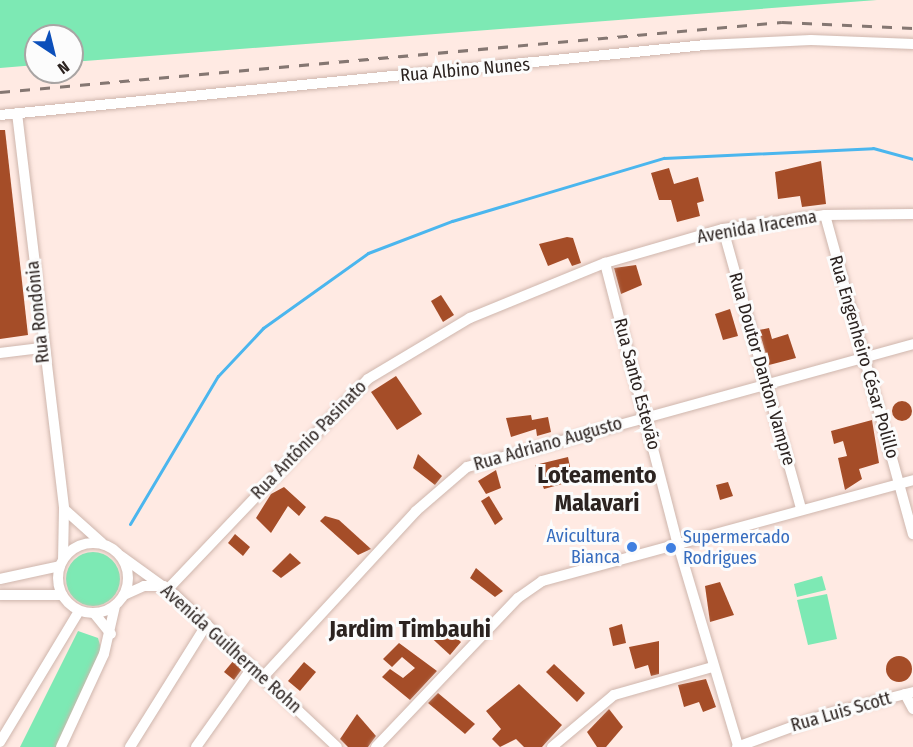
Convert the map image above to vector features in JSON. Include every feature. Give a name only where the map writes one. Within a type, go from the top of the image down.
[{"type":"street","name":"Rua Albino Nunes","points":[[0,115],[705,45],[811,40],[913,44]]},
{"type":"street","name":"Rua Rondônia","points":[[17,113],[41,348],[64,509],[62,563]]},
{"type":"street","name":"Avenida Iracema","points":[[605,263],[723,229],[825,215],[913,214]]},
{"type":"street","name":"Rua Engenheiro César Polillo","points":[[825,215],[913,534]]},
{"type":"street","name":"Rua Doutor Danton Vampre","points":[[723,229],[764,383],[801,509]]},
{"type":"street","name":"Rua Santo Estevão","points":[[605,263],[677,541],[712,667],[738,747]]},
{"type":"street","name":"Rua Antônio Pasinato","points":[[166,588],[368,379],[470,318],[605,263]]},
{"type":"street","name":"Rua Adriano Augusto","points":[[263,677],[450,477],[482,460],[913,344]]},
{"type":"street","points":[[0,352],[41,348]]},
{"type":"street","points":[[376,747],[530,588],[677,541],[913,480]]},
{"type":"street","points":[[64,509],[103,544],[121,556],[128,575],[124,595]]},
{"type":"street","points":[[0,579],[62,563],[82,544],[103,544]]},
{"type":"street","name":"Avenida Guilherme Rohn","points":[[121,556],[166,588],[207,624],[337,747]]},
{"type":"street","points":[[62,563],[62,595]]},
{"type":"street","points":[[61,747],[111,634],[115,606],[124,595],[144,586],[166,588]]},
{"type":"street","points":[[0,595],[62,595],[79,611],[94,613],[115,606]]},
{"type":"street","points":[[0,742],[79,611]]},
{"type":"street","points":[[94,613],[111,634]]},
{"type":"street","points":[[130,747],[207,624]]},
{"type":"street","points":[[552,747],[614,695],[712,667]]},
{"type":"street","points":[[196,747],[252,668]]},
{"type":"street","points":[[909,693],[913,709]]},
{"type":"street","name":"Rua Luis Scott","points":[[738,747],[753,740],[909,693]]},
{"type":"green space","points":[[0,0],[877,0],[84,61],[84,24],[24,24],[24,66],[0,68]]},
{"type":"green space","points":[[88,552],[98,552],[108,556],[116,564],[120,579],[116,594],[108,602],[98,606],[88,606],[78,602],[70,594],[66,584],[66,574],[70,564],[78,556]]},
{"type":"green space","points":[[822,576],[826,590],[797,597],[794,584]]},
{"type":"green space","points":[[827,594],[837,639],[808,645],[797,600]]},
{"type":"green space","points":[[78,631],[98,638],[102,652],[59,747],[20,747]]},
{"type":"building","points":[[0,130],[5,130],[28,335],[0,339]]},
{"type":"building","points":[[821,161],[826,204],[802,207],[800,196],[778,199],[775,172]]},
{"type":"building","points":[[669,168],[674,184],[698,177],[704,201],[697,203],[700,216],[677,222],[671,200],[659,200],[651,173]]},
{"type":"building","points":[[567,237],[573,238],[581,263],[572,266],[568,258],[548,266],[539,244]]},
{"type":"building","points":[[636,265],[642,285],[621,294],[614,268]]},
{"type":"building","points":[[441,295],[454,315],[443,322],[431,301]]},
{"type":"building","points":[[730,309],[738,336],[723,340],[715,314]]},
{"type":"building","points":[[769,328],[772,339],[788,334],[796,358],[769,365],[759,330]]},
{"type":"building","points":[[396,376],[422,414],[397,430],[371,392]]},
{"type":"building","points":[[898,401],[906,401],[912,407],[912,415],[906,421],[898,421],[892,415],[892,407]]},
{"type":"building","points":[[531,415],[532,420],[548,417],[551,432],[537,436],[536,429],[511,437],[506,418]]},
{"type":"building","points":[[872,420],[879,463],[859,469],[862,479],[845,490],[838,458],[847,456],[843,441],[834,444],[831,431]]},
{"type":"building","points":[[418,454],[442,476],[435,485],[413,468]]},
{"type":"building","points":[[568,457],[573,481],[544,489],[535,465]]},
{"type":"building","points":[[496,470],[501,488],[486,494],[478,481]]},
{"type":"building","points":[[728,482],[733,496],[720,500],[716,485]]},
{"type":"building","points":[[284,487],[306,507],[299,516],[288,506],[271,533],[256,518],[271,494]]},
{"type":"building","points":[[489,496],[503,519],[495,525],[481,501]]},
{"type":"building","points":[[325,516],[339,520],[371,549],[358,555],[320,521]]},
{"type":"building","points":[[235,534],[250,547],[243,556],[228,543]]},
{"type":"building","points":[[290,553],[301,563],[281,578],[272,571]]},
{"type":"building","points":[[476,568],[503,591],[495,597],[470,578]]},
{"type":"building","points":[[720,582],[734,615],[710,622],[705,586]]},
{"type":"building","points":[[436,620],[461,642],[450,655],[425,632]]},
{"type":"building","points":[[622,624],[626,643],[613,646],[609,628]]},
{"type":"building","points":[[659,641],[659,674],[651,676],[648,665],[635,669],[629,647]]},
{"type":"building","points":[[399,643],[437,671],[410,700],[382,677],[390,669],[403,678],[415,668],[402,657],[392,667],[383,659]]},
{"type":"building","points":[[899,656],[908,660],[912,669],[908,678],[899,682],[890,678],[886,669],[890,660]]},
{"type":"building","points":[[234,660],[242,669],[234,680],[224,672]]},
{"type":"building","points":[[304,662],[316,672],[300,691],[288,681]]},
{"type":"building","points":[[554,664],[585,693],[577,702],[546,672]]},
{"type":"building","points":[[706,679],[716,707],[703,712],[699,702],[684,707],[678,685]]},
{"type":"building","points":[[519,684],[562,725],[542,747],[524,747],[516,739],[500,747],[492,739],[501,729],[486,711]]},
{"type":"building","points":[[438,693],[475,724],[465,734],[428,703]]},
{"type":"building","points":[[609,709],[623,727],[606,747],[597,747],[587,732]]},
{"type":"building","points":[[357,714],[376,736],[368,747],[348,747],[340,739]]},
{"type":"waterway","points":[[130,524],[218,376],[263,328],[368,253],[452,221],[664,158],[873,148],[913,159]]},
{"type":"railway","points":[[0,92],[782,22],[913,28]]},
{"type":"place","name":"Avicultura Bianca","points":[[632,547]]},
{"type":"place","name":"Supermercado Rodrigues","points":[[671,548]]},
{"type":"district","name":"Loteamento Malavari","points":[[597,490]]},
{"type":"district","name":"Jardim Timbauhi","points":[[410,630]]}]
